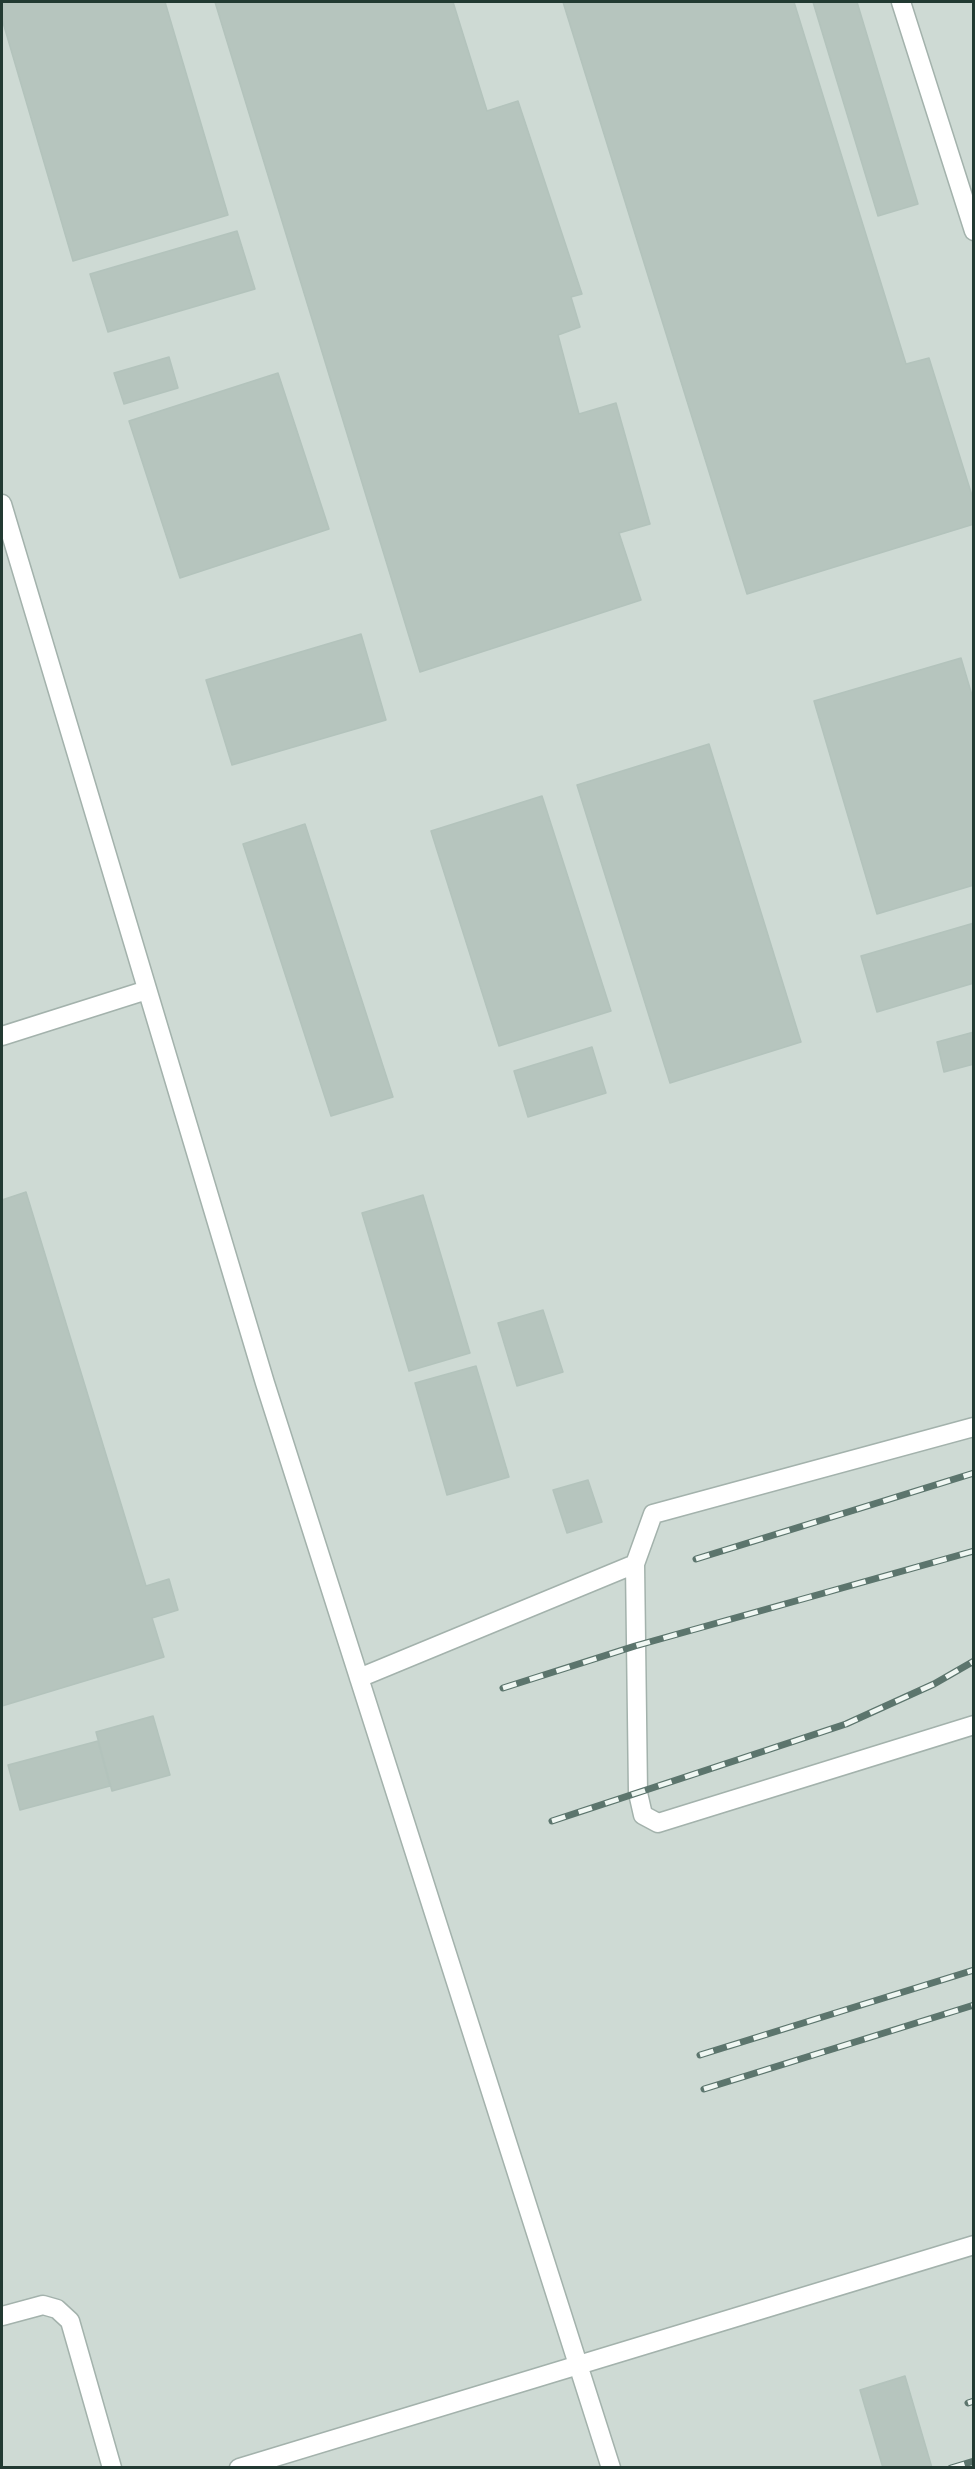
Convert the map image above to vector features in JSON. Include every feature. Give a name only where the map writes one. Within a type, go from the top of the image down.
[{"type":"lane","points":[[901,2],[974,231]]},
{"type":"lane","points":[[2,504],[265,1383],[611,2468]]},
{"type":"lane","points":[[2,1036],[147,990]]},
{"type":"lane","points":[[974,1427],[653,1514],[635,1564],[638,1793],[643,1815],[658,1823],[974,1725]]},
{"type":"lane","points":[[359,1678],[635,1564]]},
{"type":"lane","points":[[239,2468],[974,2245]]},
{"type":"lane","points":[[2,2316],[43,2305],[57,2309],[70,2321],[112,2468]]},
{"type":"shaded area","points":[[2,2],[973,2],[973,2467],[2,2467]]},
{"type":"building","points":[[2,2],[165,2],[228,215],[73,261],[2,19]]},
{"type":"building","points":[[215,2],[453,2],[487,111],[518,101],[582,294],[571,297],[580,327],[558,335],[579,414],[616,403],[650,524],[619,533],[641,600],[420,672]]},
{"type":"building","points":[[563,2],[794,2],[906,364],[929,358],[974,502],[974,524],[747,594]]},
{"type":"building","points":[[813,2],[857,2],[918,204],[878,216]]},
{"type":"building","points":[[237,231],[255,289],[108,332],[90,274]]},
{"type":"building","points":[[169,357],[178,388],[124,404],[114,373]]},
{"type":"building","points":[[278,373],[329,529],[180,578],[129,421]]},
{"type":"building","points":[[361,634],[386,720],[232,765],[206,680]]},
{"type":"building","points":[[961,658],[974,702],[974,885],[877,914],[814,701]]},
{"type":"building","points":[[709,744],[801,1042],[670,1083],[577,785]]},
{"type":"building","points":[[542,796],[611,1011],[499,1046],[431,831]]},
{"type":"building","points":[[305,824],[393,1097],[331,1116],[243,844]]},
{"type":"building","points":[[974,923],[974,983],[877,1012],[861,956]]},
{"type":"building","points":[[974,1032],[974,1064],[944,1072],[937,1042]]},
{"type":"building","points":[[592,1047],[606,1093],[528,1117],[514,1071]]},
{"type":"building","points":[[26,1192],[146,1586],[169,1579],[178,1610],[152,1618],[164,1657],[2,1706],[2,1200]]},
{"type":"building","points":[[423,1195],[470,1353],[409,1371],[362,1213]]},
{"type":"building","points":[[543,1310],[563,1372],[517,1386],[498,1323]]},
{"type":"building","points":[[476,1366],[509,1477],[447,1495],[415,1383]]},
{"type":"building","points":[[588,1480],[602,1522],[567,1533],[553,1490]]},
{"type":"building","points":[[153,1716],[170,1775],[112,1791],[96,1732]]},
{"type":"building","points":[[98,1741],[110,1786],[20,1810],[8,1765]]},
{"type":"building","points":[[905,2376],[932,2468],[883,2468],[860,2390]]},
{"type":"railway","points":[[696,1559],[974,1473]]},
{"type":"railway","points":[[503,1688],[635,1646],[974,1551]]},
{"type":"railway","points":[[552,1821],[846,1724],[934,1684],[974,1661]]},
{"type":"railway","points":[[700,2055],[974,1970]]},
{"type":"railway","points":[[704,2089],[974,2005]]},
{"type":"railway","points":[[968,2403],[974,2401]]},
{"type":"railway","points":[[951,2468],[974,2461]]}]
